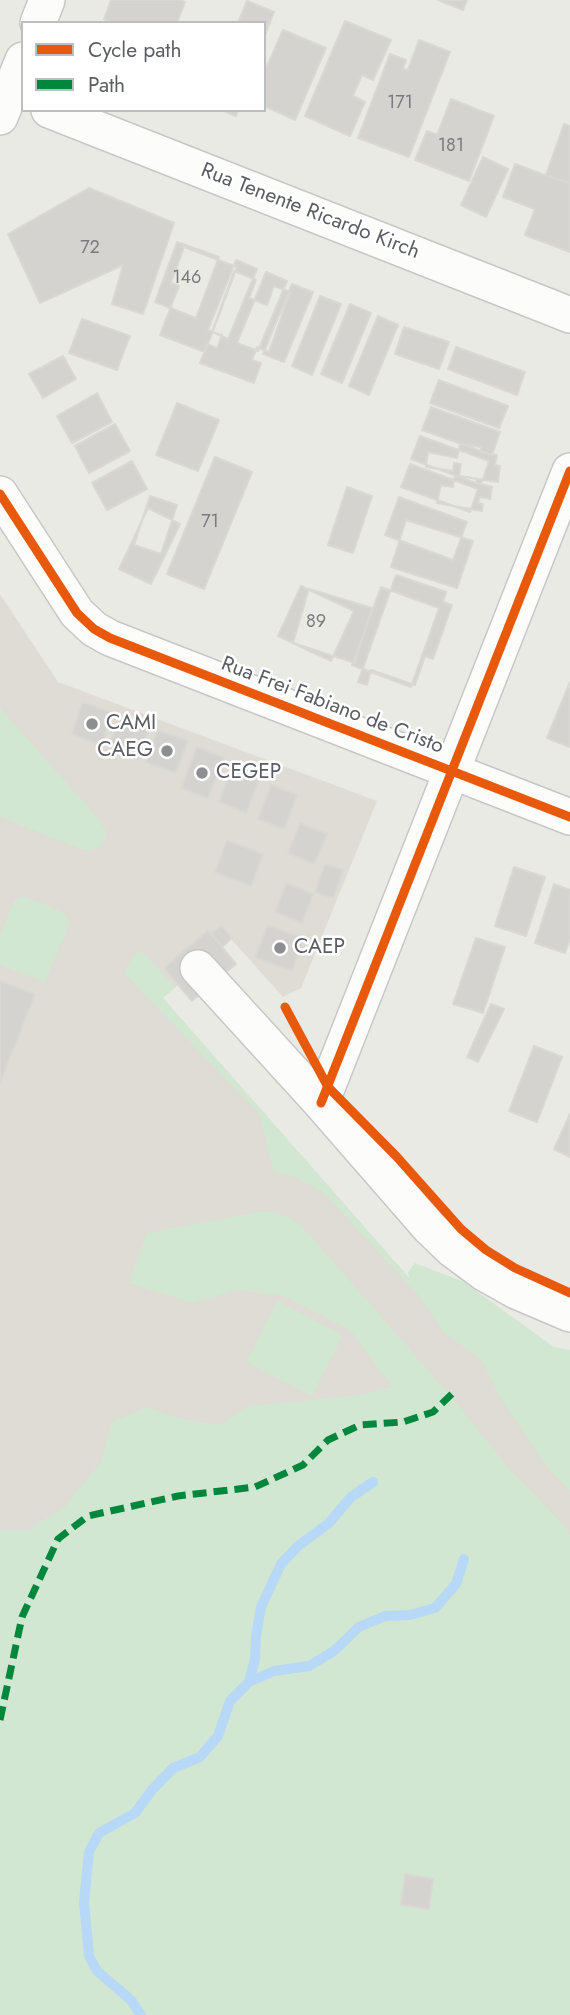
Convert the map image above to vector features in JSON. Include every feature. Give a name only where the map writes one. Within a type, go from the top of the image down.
[{"type":"street","points":[[39,21],[47,0]]},
{"type":"street","points":[[11,104],[21,67]]},
{"type":"street","name":"Rua Tenente Ricardo Kirch","points":[[54,112],[570,314]]},
{"type":"street","points":[[321,1103],[570,471]]},
{"type":"street","name":"Rua Frei Fabiano de Cristo","points":[[0,494],[84,622],[110,638],[570,817]]},
{"type":"street","points":[[198,968],[429,1227],[484,1273],[516,1291],[570,1314]]},
{"type":"shaded area","points":[[0,594],[58,682],[377,801],[301,988],[283,997],[231,939],[163,998],[450,1324],[570,1370],[570,2015],[0,2015]]},
{"type":"green space","points":[[0,708],[98,818],[106,831],[104,843],[94,849],[84,850],[0,817]]},
{"type":"green space","points":[[19,897],[26,897],[62,912],[67,917],[69,925],[45,982],[0,965],[0,935],[14,901]]},
{"type":"green space","points":[[142,951],[175,987],[163,998],[410,1279],[408,1272],[415,1263],[464,1282],[554,1347],[570,1350],[570,1490],[547,1467],[503,1402],[482,1360],[444,1333],[417,1294],[324,1193],[296,1178],[273,1171],[260,1115],[125,974],[131,959]]},
{"type":"green space","points":[[263,1211],[283,1215],[300,1224],[442,1386],[514,1474],[565,1526],[570,1535],[570,2015],[0,2015],[0,1530],[28,1530],[64,1507],[101,1462],[112,1422],[147,1407],[180,1419],[219,1425],[249,1406],[359,1395],[392,1387],[350,1330],[283,1296],[238,1290],[192,1303],[129,1283],[147,1233]]},
{"type":"green space","points":[[277,1301],[343,1335],[312,1396],[246,1362]]},
{"type":"building","points":[[111,0],[185,2],[178,21],[104,19]]},
{"type":"building","points":[[438,0],[467,0],[463,10]]},
{"type":"building","points":[[247,1],[274,12],[266,33],[266,21],[239,21]]},
{"type":"building","points":[[345,21],[391,40],[373,80],[362,75],[353,96],[365,102],[350,136],[305,116]]},
{"type":"building","points":[[283,30],[326,48],[295,120],[266,107],[266,68]]},
{"type":"building","points":[[419,40],[450,52],[409,157],[358,138],[390,54],[406,60],[403,69],[408,70]]},
{"type":"building","points":[[451,99],[494,116],[469,181],[415,160],[427,131],[437,135]]},
{"type":"building","points":[[564,124],[570,126],[570,183],[546,175]]},
{"type":"building","points":[[483,157],[508,169],[486,217],[461,205]]},
{"type":"building","points":[[515,164],[570,184],[570,252],[525,235],[535,209],[503,197]]},
{"type":"building","points":[[89,188],[174,223],[143,314],[112,304],[123,265],[40,303],[8,234]]},
{"type":"building","points":[[177,242],[219,257],[196,318],[155,302]]},
{"type":"building","points":[[184,247],[237,267],[205,352],[160,335],[179,286],[171,283]]},
{"type":"building","points":[[236,260],[257,269],[228,339],[208,330]]},
{"type":"building","points":[[234,271],[256,280],[249,298],[267,305],[274,286],[290,292],[269,352],[257,347],[252,360],[261,363],[254,383],[200,363],[207,344],[217,348],[222,335],[212,332]]},
{"type":"building","points":[[266,272],[287,281],[258,351],[237,343]]},
{"type":"building","points":[[292,284],[313,292],[284,362],[263,354]]},
{"type":"building","points":[[320,296],[341,304],[312,375],[292,366]]},
{"type":"building","points":[[350,304],[371,313],[342,383],[321,374]]},
{"type":"building","points":[[378,316],[398,325],[369,395],[349,386]]},
{"type":"building","points":[[82,319],[130,336],[117,370],[69,353]]},
{"type":"building","points":[[404,327],[449,342],[439,369],[395,354]]},
{"type":"building","points":[[456,347],[525,372],[517,395],[448,369]]},
{"type":"building","points":[[63,356],[76,379],[43,398],[29,374]]},
{"type":"building","points":[[439,380],[508,406],[499,428],[430,403]]},
{"type":"building","points":[[97,393],[112,422],[72,443],[57,416]]},
{"type":"building","points":[[177,403],[219,420],[198,471],[156,455]]},
{"type":"building","points":[[431,407],[500,432],[492,455],[422,430]]},
{"type":"building","points":[[115,424],[130,451],[89,473],[75,446]]},
{"type":"building","points":[[420,436],[489,461],[481,485],[411,459]]},
{"type":"building","points":[[460,444],[481,447],[480,452],[497,455],[495,465],[500,466],[498,482],[459,476],[461,464],[454,463],[453,471],[426,467],[428,452],[457,458]]},
{"type":"building","points":[[215,457],[252,472],[204,589],[167,574]]},
{"type":"building","points":[[132,461],[147,489],[107,510],[92,483]]},
{"type":"building","points":[[410,464],[478,489],[470,512],[401,487]]},
{"type":"building","points":[[455,475],[477,479],[476,483],[492,487],[490,499],[480,497],[478,503],[483,504],[482,511],[437,503],[441,485],[453,487]]},
{"type":"building","points":[[347,487],[372,496],[353,553],[328,545]]},
{"type":"building","points":[[150,496],[177,505],[161,554],[134,545]]},
{"type":"building","points":[[399,497],[467,522],[453,560],[385,535]]},
{"type":"building","points":[[148,508],[180,524],[151,584],[119,569]]},
{"type":"building","points":[[406,520],[473,541],[457,588],[391,567]]},
{"type":"building","points":[[396,575],[446,592],[443,602],[452,605],[433,659],[425,656],[415,685],[371,670],[367,685],[358,682]]},
{"type":"building","points":[[301,586],[354,611],[331,661],[278,636]]},
{"type":"building","points":[[381,587],[439,608],[411,687],[352,665]]},
{"type":"building","points":[[309,589],[372,608],[355,663],[293,643]]},
{"type":"building","points":[[570,682],[570,747],[547,738]]},
{"type":"building","name":"CAMI","points":[[83,702],[113,713],[101,745],[72,734]]},
{"type":"building","points":[[120,716],[150,727],[138,759],[108,748]]},
{"type":"building","name":"CAEG","points":[[158,730],[188,741],[175,773],[146,762]]},
{"type":"building","name":"CEGEP","points":[[197,747],[224,758],[208,798],[181,788]]},
{"type":"building","points":[[231,772],[258,782],[246,813],[219,802]]},
{"type":"building","points":[[271,785],[297,795],[284,829],[258,819]]},
{"type":"building","points":[[300,823],[327,834],[314,864],[288,853]]},
{"type":"building","points":[[227,840],[263,854],[251,886],[215,872]]},
{"type":"building","points":[[325,864],[343,870],[333,898],[315,892]]},
{"type":"building","points":[[514,867],[545,877],[526,936],[495,926]]},
{"type":"building","points":[[286,883],[313,894],[302,923],[275,912]]},
{"type":"building","points":[[554,884],[570,890],[570,939],[565,953],[535,943]]},
{"type":"building","name":"CAEP","points":[[268,925],[304,939],[292,971],[255,957]]},
{"type":"building","points":[[221,926],[232,938],[222,947],[211,934]]},
{"type":"building","points":[[208,930],[236,964],[192,1001],[164,968]]},
{"type":"building","points":[[476,938],[505,947],[483,1013],[453,1004]]},
{"type":"building","points":[[0,981],[35,994],[0,1083]]},
{"type":"building","points":[[491,1004],[504,1009],[478,1062],[467,1057]]},
{"type":"building","points":[[534,1046],[562,1057],[537,1122],[509,1111]]},
{"type":"building","points":[[570,1114],[570,1157],[554,1149]]},
{"type":"building","points":[[405,1874],[433,1879],[429,1909],[401,1905]]},
{"type":"waterway","points":[[141,2015],[131,2000],[97,1971],[89,1956],[84,1902],[89,1852],[99,1833],[135,1813],[173,1768],[200,1757],[218,1736],[230,1701],[249,1682],[255,1659],[261,1607],[281,1564],[298,1546],[329,1523],[351,1497],[373,1482]]},
{"type":"waterway","points":[[249,1682],[274,1671],[309,1666],[334,1651],[359,1627],[385,1616],[410,1615],[435,1608],[456,1584],[464,1559]]},
{"type":"marked path","points":[[0,1720],[22,1617],[58,1539],[88,1516],[178,1496],[255,1487],[303,1465],[328,1440],[360,1425],[403,1422],[433,1412],[454,1392]]},
{"type":"cycle path","points":[[321,1103],[570,471]]},
{"type":"cycle path","points":[[0,494],[77,613],[94,629],[110,638],[570,817]]},
{"type":"cycle path","points":[[285,1007],[328,1087],[397,1157],[461,1229],[486,1250],[515,1268],[570,1293]]},
{"type":"place","name":"CAMI","points":[[92,724]]},
{"type":"place","name":"CAEG","points":[[167,751]]},
{"type":"place","name":"CEGEP","points":[[202,773]]},
{"type":"place","name":"CAEP","points":[[280,948]]}]
